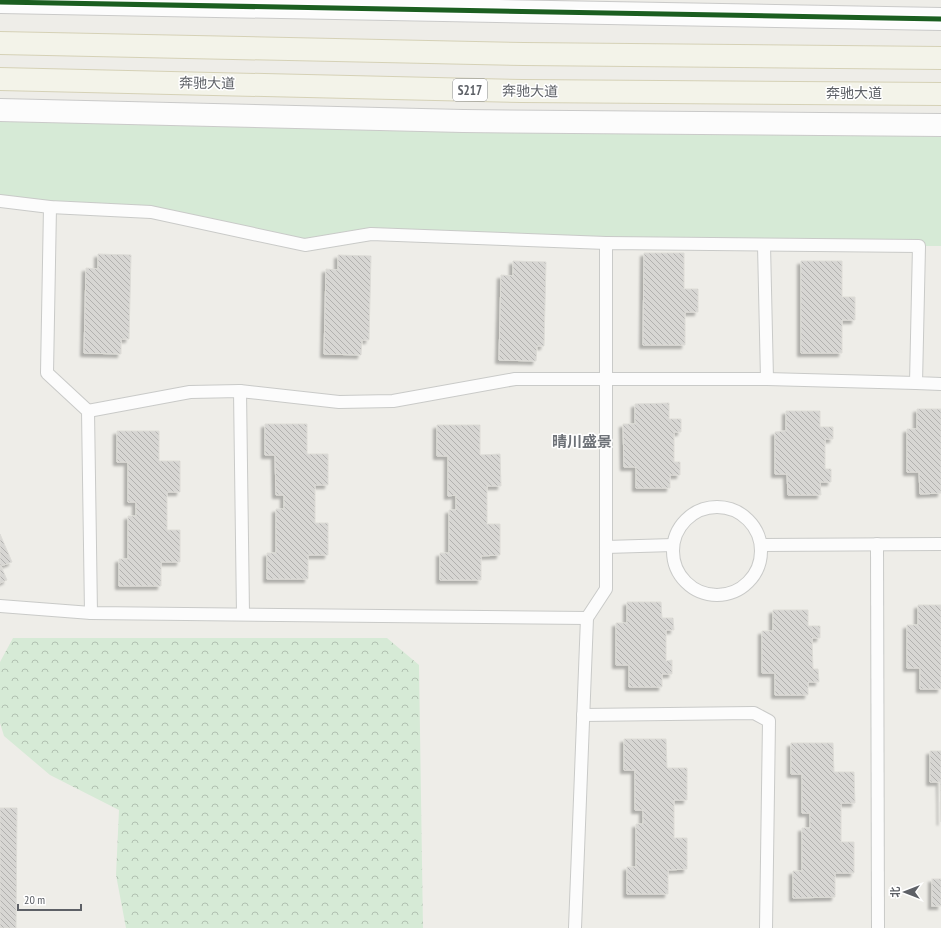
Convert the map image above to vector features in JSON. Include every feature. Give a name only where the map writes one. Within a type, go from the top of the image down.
[{"type":"main road","points":[[0,43],[524,54],[941,58]]},
{"type":"main road","name":"奔驰大道","points":[[0,79],[522,91],[941,94]]},
{"type":"street","points":[[0,2],[941,19]]},
{"type":"street","points":[[0,110],[463,121],[941,125]]},
{"type":"lane","points":[[0,201],[50,207],[151,212],[305,245],[371,234],[606,243],[919,246],[916,383]]},
{"type":"lane","points":[[50,207],[47,373],[88,411],[91,613]]},
{"type":"lane","points":[[575,928],[587,618],[606,589],[606,243]]},
{"type":"lane","points":[[764,245],[767,380]]},
{"type":"lane","points":[[88,411],[190,392],[240,391],[339,402],[393,401],[515,380],[767,380],[941,384]]},
{"type":"lane","points":[[240,391],[243,614]]},
{"type":"lane","points":[[719,506],[734,510],[747,518],[756,530],[761,545],[760,559],[756,572],[747,583],[736,591],[722,595],[708,594],[695,590],[685,581],[673,559],[673,545],[680,526],[690,515],[704,508],[719,506]]},
{"type":"lane","points":[[877,544],[878,928]]},
{"type":"lane","points":[[761,545],[941,544]]},
{"type":"lane","points":[[606,548],[673,545]]},
{"type":"lane","points":[[0,606],[91,613],[587,618]]},
{"type":"lane","points":[[583,715],[754,713],[769,721],[766,928]]},
{"type":"green space","points":[[0,110],[941,124],[941,246],[371,234],[305,245],[151,212],[0,201]]},
{"type":"green space","points":[[13,638],[387,638],[419,665],[423,928],[126,928],[116,875],[119,810],[50,775],[4,736],[0,723],[0,662]]},
{"type":"building","points":[[644,253],[684,253],[684,289],[698,289],[698,312],[685,312],[685,345],[643,345]]},
{"type":"building","points":[[98,254],[131,255],[129,339],[121,339],[121,354],[84,353],[86,268],[98,269]]},
{"type":"building","points":[[338,255],[371,256],[369,340],[362,340],[361,355],[324,354],[326,269],[338,270]]},
{"type":"building","points":[[513,261],[546,262],[544,346],[537,346],[536,361],[499,360],[501,275],[513,276]]},
{"type":"building","points":[[801,261],[842,261],[842,297],[855,297],[855,320],[842,320],[842,353],[801,353]]},
{"type":"building","points":[[669,403],[669,419],[681,419],[681,432],[674,432],[674,462],[680,462],[680,475],[670,475],[670,488],[636,488],[636,467],[624,467],[623,424],[635,424],[635,404]]},
{"type":"building","points":[[917,409],[941,409],[941,493],[920,494],[919,472],[907,472],[907,429],[917,429]]},
{"type":"building","points":[[786,411],[820,411],[820,427],[833,427],[833,439],[825,439],[825,469],[831,469],[831,482],[820,482],[821,495],[788,495],[787,474],[775,474],[775,432],[786,431]]},
{"type":"building","points":[[265,424],[307,424],[307,454],[328,454],[328,485],[315,485],[315,523],[328,523],[328,555],[308,555],[308,579],[267,579],[267,553],[276,553],[276,509],[284,509],[284,495],[276,495],[275,455],[265,455]]},
{"type":"building","points":[[437,425],[480,425],[480,455],[500,454],[501,486],[487,486],[487,524],[500,524],[500,555],[481,556],[481,580],[440,580],[440,553],[449,553],[449,510],[456,510],[456,495],[448,496],[448,456],[437,456]]},
{"type":"building","points":[[117,431],[159,431],[159,461],[180,461],[180,492],[167,492],[167,530],[180,530],[180,562],[161,562],[161,586],[119,586],[119,559],[128,559],[128,516],[136,516],[136,502],[128,502],[128,462],[117,462]]},
{"type":"building","points":[[0,534],[12,562],[1,566],[7,580],[0,583]]},
{"type":"building","points":[[627,602],[661,602],[662,618],[673,618],[674,630],[666,630],[666,661],[672,660],[672,674],[662,674],[662,687],[629,687],[629,665],[616,665],[616,623],[627,623]]},
{"type":"building","points":[[918,605],[941,605],[941,689],[920,689],[920,668],[907,668],[907,625],[918,625]]},
{"type":"building","points":[[773,610],[808,610],[808,626],[820,626],[820,638],[812,638],[813,669],[818,669],[819,682],[808,682],[808,695],[775,695],[775,673],[762,673],[762,631],[773,631]]},
{"type":"building","points":[[624,739],[666,739],[667,768],[687,768],[687,800],[674,800],[674,838],[687,838],[687,869],[668,870],[668,894],[627,894],[627,867],[636,867],[636,824],[643,824],[643,810],[635,810],[635,770],[624,770]]},
{"type":"building","points":[[791,743],[833,743],[834,772],[854,772],[855,803],[841,803],[841,842],[854,842],[854,873],[835,873],[835,897],[793,898],[793,871],[802,871],[802,828],[810,828],[810,813],[802,813],[802,774],[791,774]]},
{"type":"building","points":[[930,751],[941,751],[941,822],[940,782],[930,782]]},
{"type":"building","points":[[0,808],[17,808],[16,928],[0,928]]},
{"type":"building","points":[[932,879],[941,879],[941,906],[932,906]]},
{"type":"cycle path","points":[[0,2],[941,19]]},
{"type":"district","name":"晴川盛景","points":[[582,442]]}]
